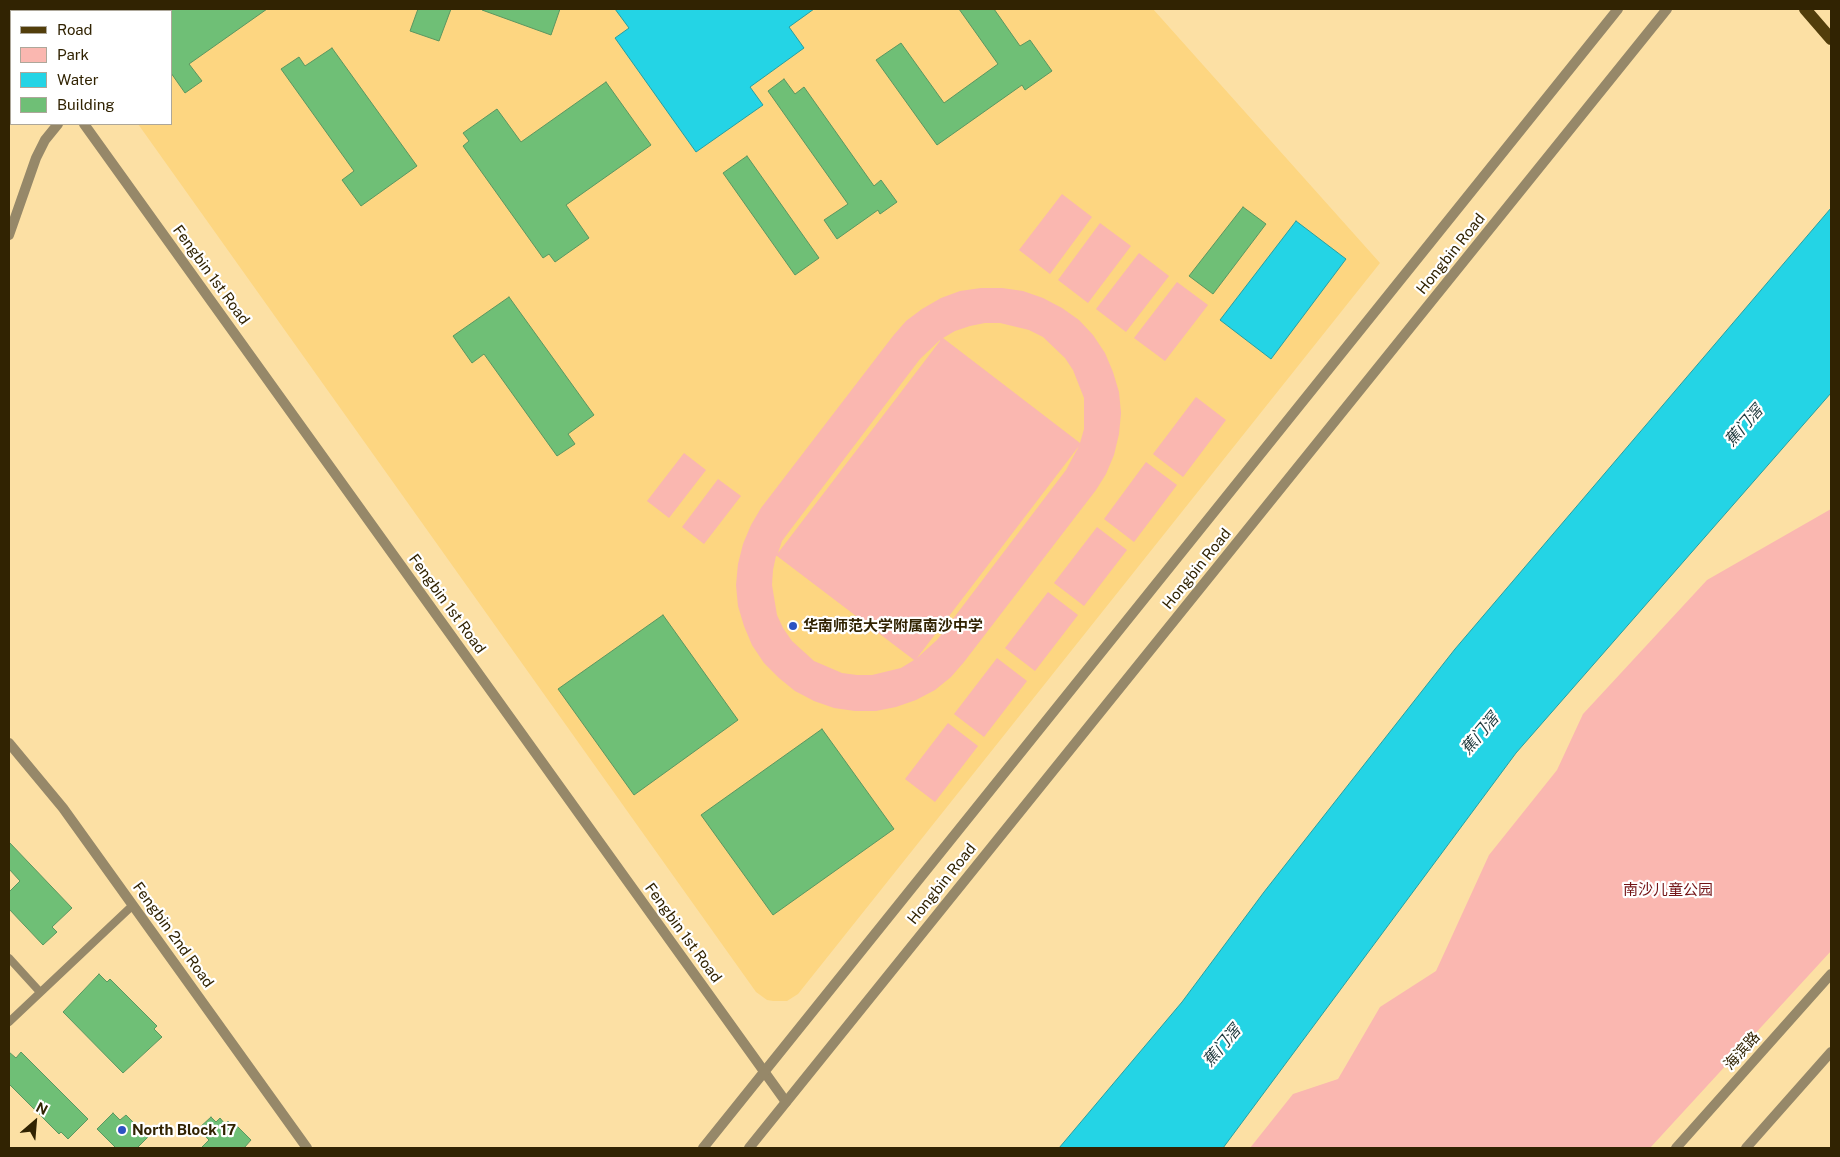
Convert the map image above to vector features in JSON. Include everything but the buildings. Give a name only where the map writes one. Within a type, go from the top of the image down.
[{"type":"main road","points":[[1805,9],[1831,39]]},
{"type":"street","name":"Hongbin Road","points":[[703,1148],[1618,9]]},
{"type":"street","name":"Hongbin Road","points":[[749,1148],[1667,9]]},
{"type":"street","points":[[9,235],[36,158],[57,125]]},
{"type":"street","name":"Fengbin 1st Road","points":[[85,125],[786,1102]]},
{"type":"street","name":"Fengbin 2nd Road","points":[[9,743],[63,808],[307,1148]]},
{"type":"street","name":"海滨路","points":[[1676,1148],[1831,974]]},
{"type":"street","points":[[1746,1148],[1831,1052]]},
{"type":"lane","points":[[9,1022],[133,905]]},
{"type":"lane","points":[[9,958],[40,992]]},
{"type":"shaded area","name":"华南师范大学附属南沙中学","points":[[1153,9],[1380,263],[798,994],[787,1001],[767,1000],[756,992],[139,125],[172,125],[172,10],[57,10]]},
{"type":"green space","points":[[1062,194],[1092,217],[1050,274],[1019,250]]},
{"type":"green space","points":[[1100,223],[1131,246],[1088,303],[1058,280]]},
{"type":"green space","points":[[1139,253],[1169,276],[1126,332],[1096,309]]},
{"type":"green space","points":[[1177,282],[1208,305],[1165,361],[1134,338]]},
{"type":"green space","points":[[1002,288],[1023,291],[1043,298],[1079,320],[1093,335],[1105,353],[1119,392],[1121,413],[1114,455],[1106,474],[1096,490],[951,677],[935,690],[916,700],[896,707],[876,711],[834,708],[814,701],[795,691],[764,663],[752,645],[738,606],[736,585],[738,564],[743,544],[761,508],[893,336],[906,321],[922,309],[941,298],[960,291]],"holes":[[[1000,323],[1029,330],[1043,337],[1065,358],[1073,370],[1084,398],[1084,429],[1080,443],[943,338],[955,331],[970,326]],[[940,340],[778,553],[782,541],[920,359]],[[1079,446],[1066,470],[937,640],[917,658]],[[777,556],[914,660],[901,668],[872,675],[842,673],[814,661],[792,641],[777,615],[772,585],[773,570]]]},
{"type":"green space","points":[[1196,397],[1226,420],[1183,477],[1153,454]]},
{"type":"green space","points":[[684,453],[706,470],[669,518],[647,501]]},
{"type":"green space","points":[[1146,462],[1177,485],[1134,542],[1104,519]]},
{"type":"green space","points":[[718,479],[741,496],[704,544],[682,527]]},
{"type":"green space","name":"南沙儿童公园","points":[[1831,509],[1831,951],[1650,1148],[1250,1148],[1293,1094],[1338,1079],[1380,1007],[1436,971],[1489,855],[1557,770],[1583,714],[1707,580]]},
{"type":"green space","points":[[1097,527],[1127,550],[1084,606],[1054,583]]},
{"type":"green space","points":[[1048,592],[1078,615],[1035,671],[1005,648]]},
{"type":"green space","points":[[997,658],[1027,681],[984,737],[954,714]]},
{"type":"green space","points":[[948,723],[978,746],[935,802],[905,779]]},
{"type":"water","points":[[615,9],[814,9],[789,27],[804,48],[750,87],[763,105],[696,152],[615,38],[629,28]]},
{"type":"water","name":"蕉门滘","points":[[1831,208],[1831,393],[1516,753],[1223,1148],[1059,1148],[1182,1002],[1264,892],[1455,649]]},
{"type":"water","points":[[1296,221],[1346,259],[1271,359],[1220,320]]},
{"type":"place","name":"华南师范大学附属南沙中学","points":[[793,626]]},
{"type":"place","name":"North Block 17","points":[[122,1130]]}]
